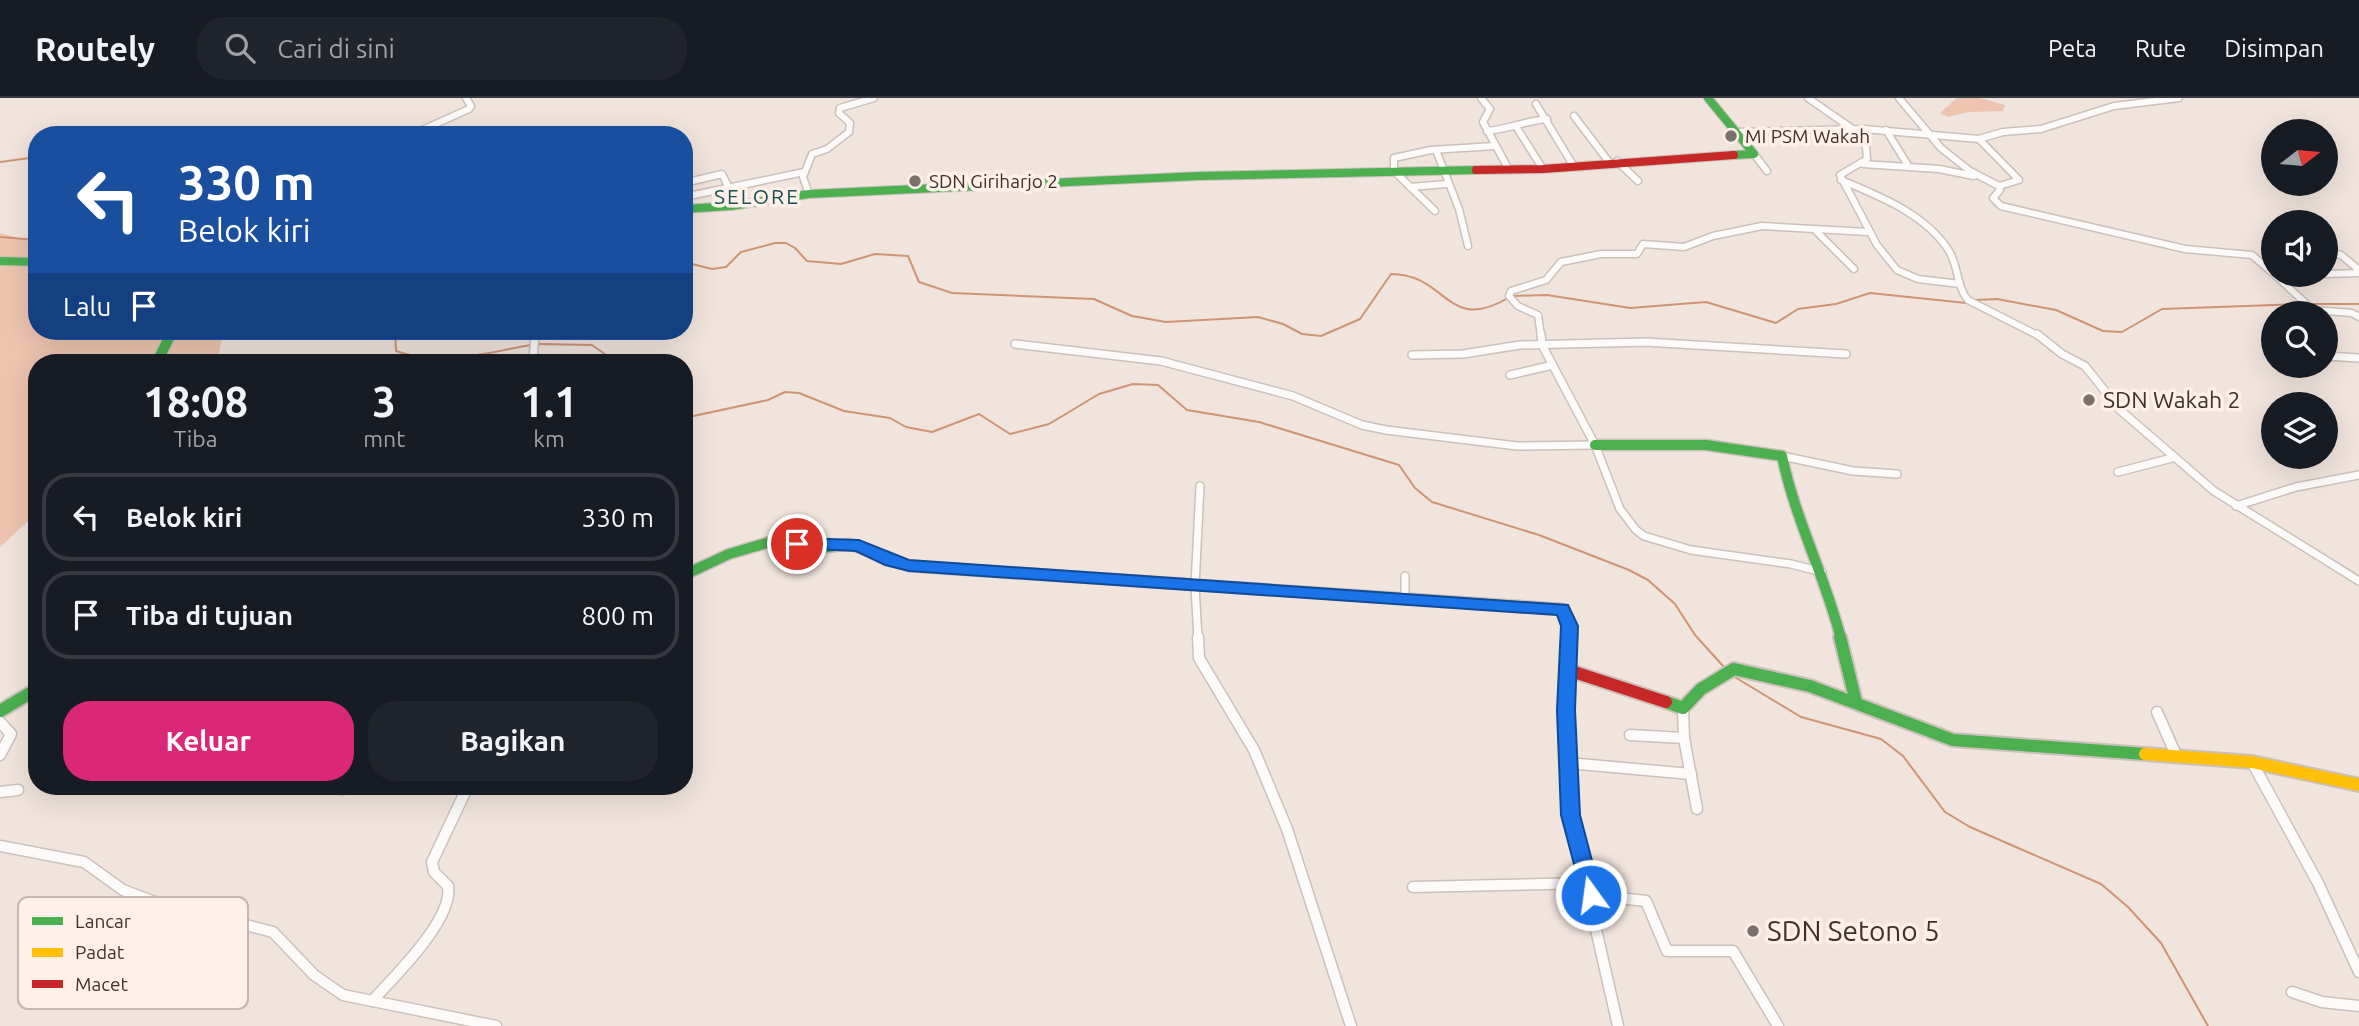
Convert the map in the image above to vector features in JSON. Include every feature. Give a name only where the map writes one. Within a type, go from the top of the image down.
[{"type":"street","points":[[431,126],[469,109],[471,106],[466,98]]},
{"type":"street","points":[[808,194],[803,180],[812,154],[827,149],[849,132],[850,123],[839,113],[840,108],[874,98]]},
{"type":"street","points":[[1481,98],[1490,109],[1483,119],[1487,131],[1509,170]]},
{"type":"street","points":[[1708,98],[1767,171]]},
{"type":"street","points":[[1808,98],[1819,109],[1854,130],[1865,144],[1868,155],[1863,164]]},
{"type":"street","points":[[1899,98],[1914,111],[1928,135],[1978,177]]},
{"type":"street","points":[[2126,98],[2136,104]]},
{"type":"street","points":[[1735,132],[1886,130],[1979,139],[2003,132],[2041,129],[2114,106],[2179,98]]},
{"type":"street","points":[[1536,104],[1573,165]]},
{"type":"street","points":[[1574,116],[1613,162],[1638,181]]},
{"type":"street","points":[[1487,131],[1517,128],[1525,121],[1547,119]]},
{"type":"street","points":[[1517,128],[1543,169]]},
{"type":"street","points":[[1886,130],[1909,167]]},
{"type":"street","points":[[1960,284],[1902,274],[1868,232],[1858,205],[1846,192],[1841,180],[1842,171],[1863,164],[1909,167],[1978,177],[1999,186],[2019,180],[1979,139]]},
{"type":"street","points":[[1435,211],[1395,171],[1394,158],[1436,150],[1495,146]]},
{"type":"street","points":[[1436,150],[1446,184],[1466,222],[1468,246]]},
{"type":"street","points":[[693,208],[732,206],[808,194],[900,192],[1199,176],[1543,169],[1613,162],[1754,155]]},
{"type":"street","points":[[693,195],[804,172]]},
{"type":"street","points":[[693,181],[722,174],[728,186]]},
{"type":"street","points":[[1841,180],[1927,225],[1950,252],[1961,277],[1959,291],[1968,300],[2034,332],[2062,354],[2085,366],[2120,410],[2172,458],[2236,506],[2359,581]]},
{"type":"street","points":[[1410,187],[1446,184]]},
{"type":"street","points":[[1999,186],[2000,190],[1993,198],[2001,206],[2185,249],[2252,255],[2261,262]]},
{"type":"street","points":[[1822,573],[1791,564],[1691,550],[1644,536],[1620,509],[1595,445],[1542,345],[1538,315],[1509,297],[1511,291],[1549,279],[1559,270],[1561,262],[1601,254],[1635,255],[1643,244],[1684,247],[1713,236],[1755,227],[1868,232]]},
{"type":"street","points":[[1815,230],[1854,269]]},
{"type":"street","points":[[2338,254],[2358,268]]},
{"type":"street","points":[[0,261],[28,262]]},
{"type":"street","points":[[2338,272],[2358,268]]},
{"type":"street","points":[[2289,287],[2314,310],[2352,313],[2359,317]]},
{"type":"street","points":[[1412,355],[1463,354],[1542,345],[1707,343],[1794,353],[1846,354]]},
{"type":"street","points":[[1015,344],[1161,361],[1293,396],[1362,425],[1441,439],[1517,446],[1706,445],[1782,456],[1853,471],[1897,474]]},
{"type":"street","points":[[2338,357],[2359,358]]},
{"type":"street","points":[[1510,375],[1553,365]]},
{"type":"street","points":[[1782,456],[1789,491],[1822,573],[1856,702]]},
{"type":"street","points":[[2118,472],[2172,458]]},
{"type":"street","points":[[2236,506],[2296,487],[2359,475]]},
{"type":"street","points":[[1199,486],[1195,586],[1199,658],[1254,750],[1264,773],[1287,829],[1351,1026]]},
{"type":"street","points":[[693,571],[729,554],[770,542],[829,547],[849,544],[909,566],[1405,601],[1562,609],[1570,626],[1570,815],[1591,895],[1618,1026]]},
{"type":"street","points":[[1405,576],[1405,601]]},
{"type":"street","points":[[1697,809],[1684,738],[1683,708],[1701,689],[1734,669],[1762,673],[1856,702],[1953,740],[2252,762],[2359,785]]},
{"type":"street","points":[[1568,670],[1683,708]]},
{"type":"street","points":[[0,711],[28,694]]},
{"type":"street","points":[[2157,712],[2176,755]]},
{"type":"street","points":[[0,722],[11,734],[0,755]]},
{"type":"street","points":[[1630,735],[1684,738]]},
{"type":"street","points":[[2252,762],[2313,872],[2359,972]]},
{"type":"street","points":[[1568,763],[1691,774]]},
{"type":"street","points":[[0,792],[18,790]]},
{"type":"street","points":[[372,1001],[410,958],[444,906],[449,894],[447,886],[444,878],[433,872],[432,862],[464,795]]},
{"type":"street","points":[[0,846],[84,862],[132,894],[143,897]]},
{"type":"street","points":[[1413,887],[1587,883]]},
{"type":"street","points":[[1591,895],[1646,901],[1663,948],[1672,953],[1733,951],[1778,1026]]},
{"type":"street","points":[[248,925],[273,932],[324,983],[343,995],[496,1026]]},
{"type":"street","points":[[2292,992],[2322,1002],[2359,1006]]},
{"type":"shaded area","points":[[1957,98],[1980,98],[2005,105],[2003,111],[1969,112],[1948,117],[1940,113]]},
{"type":"shaded area","points":[[0,233],[28,241],[28,340],[221,340],[219,354],[28,354],[28,521],[0,547]]},
{"type":"waterway","points":[[0,162],[28,158]]},
{"type":"waterway","points":[[0,237],[28,239]]},
{"type":"waterway","points":[[693,264],[712,269],[726,267],[741,252],[775,243],[786,243],[795,248],[807,261],[841,264],[875,254],[908,256],[919,282],[952,293],[1094,299],[1132,316],[1166,322],[1258,317],[1283,324],[1302,334],[1321,336],[1360,319],[1391,274],[1410,277],[1424,283],[1459,306],[1472,309],[1488,307],[1508,298]]},
{"type":"waterway","points":[[1513,296],[1547,295],[1630,308],[1706,302],[1776,323],[1798,309],[1836,304],[1870,293],[1966,303]]},
{"type":"waterway","points":[[1975,300],[1997,299],[2056,310],[2103,331],[2122,332],[2162,309],[2261,305]]},
{"type":"waterway","points":[[2338,304],[2359,304]]},
{"type":"waterway","points":[[395,340],[396,351],[406,354]]},
{"type":"waterway","points":[[539,344],[592,345],[605,354]]},
{"type":"waterway","points":[[485,354],[530,345]]},
{"type":"waterway","points":[[693,416],[768,400],[785,392],[799,393],[844,411],[890,418],[906,427],[932,432],[979,414],[1010,434],[1049,424],[1099,394],[1133,384],[1158,385],[1187,410],[1259,422],[1399,465],[1415,488],[1432,502],[1539,535],[1629,570],[1648,580],[1675,604],[1695,635],[1724,667]]},
{"type":"waterway","points":[[1733,676],[1801,717],[1881,739],[1903,756],[1945,812],[1970,827],[2101,884],[2128,907],[2161,943],[2208,1026]]},
{"type":"traffic: fast","points":[[1708,98],[1754,154],[1734,155]]},
{"type":"traffic: fast","points":[[693,208],[731,206],[809,194],[1199,176],[1476,170]]},
{"type":"traffic: fast","points":[[0,261],[28,262]]},
{"type":"traffic: fast","points":[[161,354],[168,340]]},
{"type":"traffic: fast","points":[[1595,445],[1706,445],[1782,456],[1789,491],[1833,608],[1856,702]]},
{"type":"traffic: fast","points":[[693,571],[729,554],[770,542],[829,547],[849,544],[909,566],[1405,601],[1518,606]]},
{"type":"traffic: fast","points":[[1666,702],[1683,708],[1701,689],[1734,669],[1810,686],[1953,740],[2145,754]]},
{"type":"traffic: fast","points":[[0,711],[28,694]]},
{"type":"traffic: slow","points":[[2145,754],[2252,762],[2359,785]]},
{"type":"traffic: jam","points":[[1476,170],[1543,169],[1734,155]]},
{"type":"traffic: jam","points":[[1518,606],[1562,609],[1570,626],[1568,670],[1666,702]]},
{"type":"place","name":"MI PSM Wakah","points":[[1731,136]]},
{"type":"place","name":"SDN Giriharjo 2","points":[[915,181]]},
{"type":"place","name":"SDN Wakah 2","points":[[2089,400]]},
{"type":"place","name":"SDN Setono 5","points":[[1753,931]]},
{"type":"district","name":"SELORE","points":[[757,197]]},
{"type":"route","points":[[797,544],[829,547],[849,544],[909,566],[1405,601],[1562,609],[1570,626],[1566,710],[1570,815],[1591,895]]}]
